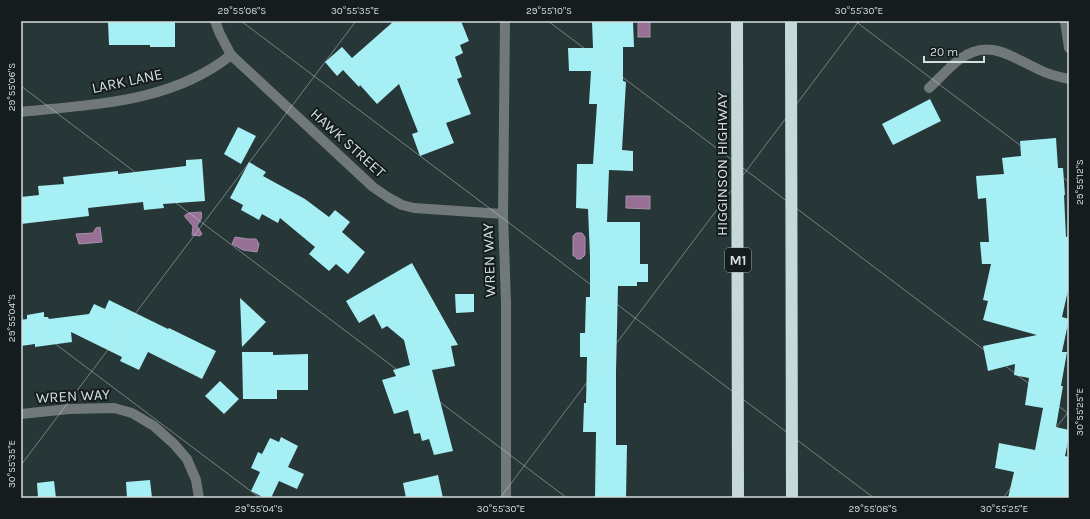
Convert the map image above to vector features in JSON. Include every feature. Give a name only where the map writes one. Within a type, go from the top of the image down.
[{"type":"highway","name":"HIGGINSON HIGHWAY","points":[[737,21],[738,498]]},
{"type":"highway","points":[[791,21],[792,498]]},
{"type":"street","name":"HAWK STREET","points":[[215,21],[230,55],[373,187],[389,198],[402,205],[414,208],[503,214]]},
{"type":"street","name":"WREN WAY","points":[[505,21],[503,214],[506,303],[506,498]]},
{"type":"street","points":[[1064,21],[1069,48]]},
{"type":"street","points":[[929,88],[960,59],[977,50],[984,49],[993,49],[1004,52],[1040,71],[1069,79]]},
{"type":"street","name":"LARK LANE","points":[[21,112],[121,101],[152,94],[182,84],[197,77],[214,68],[230,55]]},
{"type":"street","name":"WREN WAY","points":[[21,414],[69,409],[99,408],[114,408],[132,413],[154,426],[174,444],[187,459],[196,480],[199,498]]},
{"type":"shaded area","points":[[638,21],[650,21],[650,37],[638,37]]},
{"type":"shaded area","points":[[626,196],[650,196],[650,209],[626,208]]},
{"type":"shaded area","points":[[201,212],[201,218],[197,226],[202,234],[200,236],[192,235],[193,226],[185,215],[189,213]]},
{"type":"shaded area","points":[[100,227],[102,242],[79,244],[76,234],[93,233],[96,228]]},
{"type":"shaded area","points":[[576,233],[582,233],[585,237],[585,255],[581,259],[577,259],[573,256],[573,236]]},
{"type":"shaded area","points":[[235,237],[256,239],[259,244],[257,252],[243,250],[232,244]]},
{"type":"building","points":[[108,21],[175,22],[175,47],[150,47],[150,45],[109,45]]},
{"type":"building","points":[[394,21],[461,21],[469,41],[460,45],[463,53],[455,57],[462,77],[457,79],[471,114],[446,123],[454,143],[420,156],[412,134],[418,132],[399,84],[377,104],[360,85],[359,87],[343,70],[337,76],[325,62],[342,47],[352,58]]},
{"type":"building","points":[[592,21],[633,21],[634,47],[623,47],[623,81],[626,82],[622,150],[633,151],[633,171],[609,170],[607,222],[640,222],[640,264],[648,264],[648,282],[637,282],[637,286],[618,286],[616,445],[627,445],[626,498],[595,498],[596,432],[583,432],[584,403],[586,403],[587,357],[580,357],[580,333],[585,333],[586,297],[590,297],[590,257],[588,209],[576,208],[577,164],[593,164],[597,104],[589,104],[591,71],[569,71],[568,48],[593,48]]},
{"type":"building","points":[[930,99],[941,121],[893,145],[882,124]]},
{"type":"building","points":[[238,127],[256,136],[241,164],[224,154]]},
{"type":"building","points":[[1056,138],[1058,168],[1063,168],[1066,237],[1069,236],[1069,286],[1062,317],[1069,319],[1062,352],[1067,352],[1056,427],[1069,430],[1065,456],[1069,457],[1069,498],[1008,498],[1014,472],[995,468],[999,443],[1035,450],[1043,408],[1025,405],[1029,378],[1014,375],[1015,364],[988,371],[983,346],[1037,335],[983,320],[988,301],[983,300],[991,264],[982,264],[980,242],[989,242],[986,198],[978,199],[976,176],[1004,174],[1002,158],[1021,156],[1020,141]]},
{"type":"building","points":[[202,159],[205,201],[163,204],[164,208],[144,210],[143,202],[88,208],[89,216],[21,224],[21,197],[39,195],[38,186],[64,184],[63,177],[118,171],[118,174],[186,166],[186,160]]},
{"type":"building","points":[[249,162],[266,172],[263,176],[305,199],[329,217],[335,210],[350,222],[342,232],[365,252],[348,274],[336,264],[329,271],[309,254],[315,247],[280,218],[278,223],[262,214],[259,220],[241,210],[243,205],[230,198]]},
{"type":"building","points":[[412,263],[458,345],[451,346],[455,366],[432,370],[453,451],[434,455],[429,439],[422,441],[420,433],[414,434],[408,410],[394,414],[382,380],[396,376],[393,370],[410,365],[404,340],[387,326],[382,329],[374,314],[359,323],[346,301]]},
{"type":"building","points":[[455,294],[474,294],[474,312],[456,313]]},
{"type":"building","points":[[240,298],[266,322],[242,347]]},
{"type":"building","points":[[109,300],[216,351],[202,379],[148,352],[139,370],[120,361],[122,357],[71,332],[72,342],[35,347],[35,344],[21,346],[21,320],[27,319],[27,315],[44,312],[44,317],[48,317],[49,319],[89,314],[94,304],[105,309]]},
{"type":"building","points":[[242,352],[273,352],[273,355],[308,354],[308,390],[277,390],[277,399],[243,399]]},
{"type":"building","points":[[220,381],[239,399],[224,414],[205,396]]},
{"type":"building","points":[[281,437],[298,446],[288,467],[304,474],[297,489],[279,481],[271,498],[264,498],[251,491],[260,472],[251,468],[258,452],[262,454],[270,438],[279,442]]},
{"type":"building","points":[[438,475],[443,498],[406,498],[403,483]]},
{"type":"building","points":[[150,480],[152,498],[127,498],[126,482]]},
{"type":"building","points":[[54,481],[56,498],[38,498],[37,483]]}]
